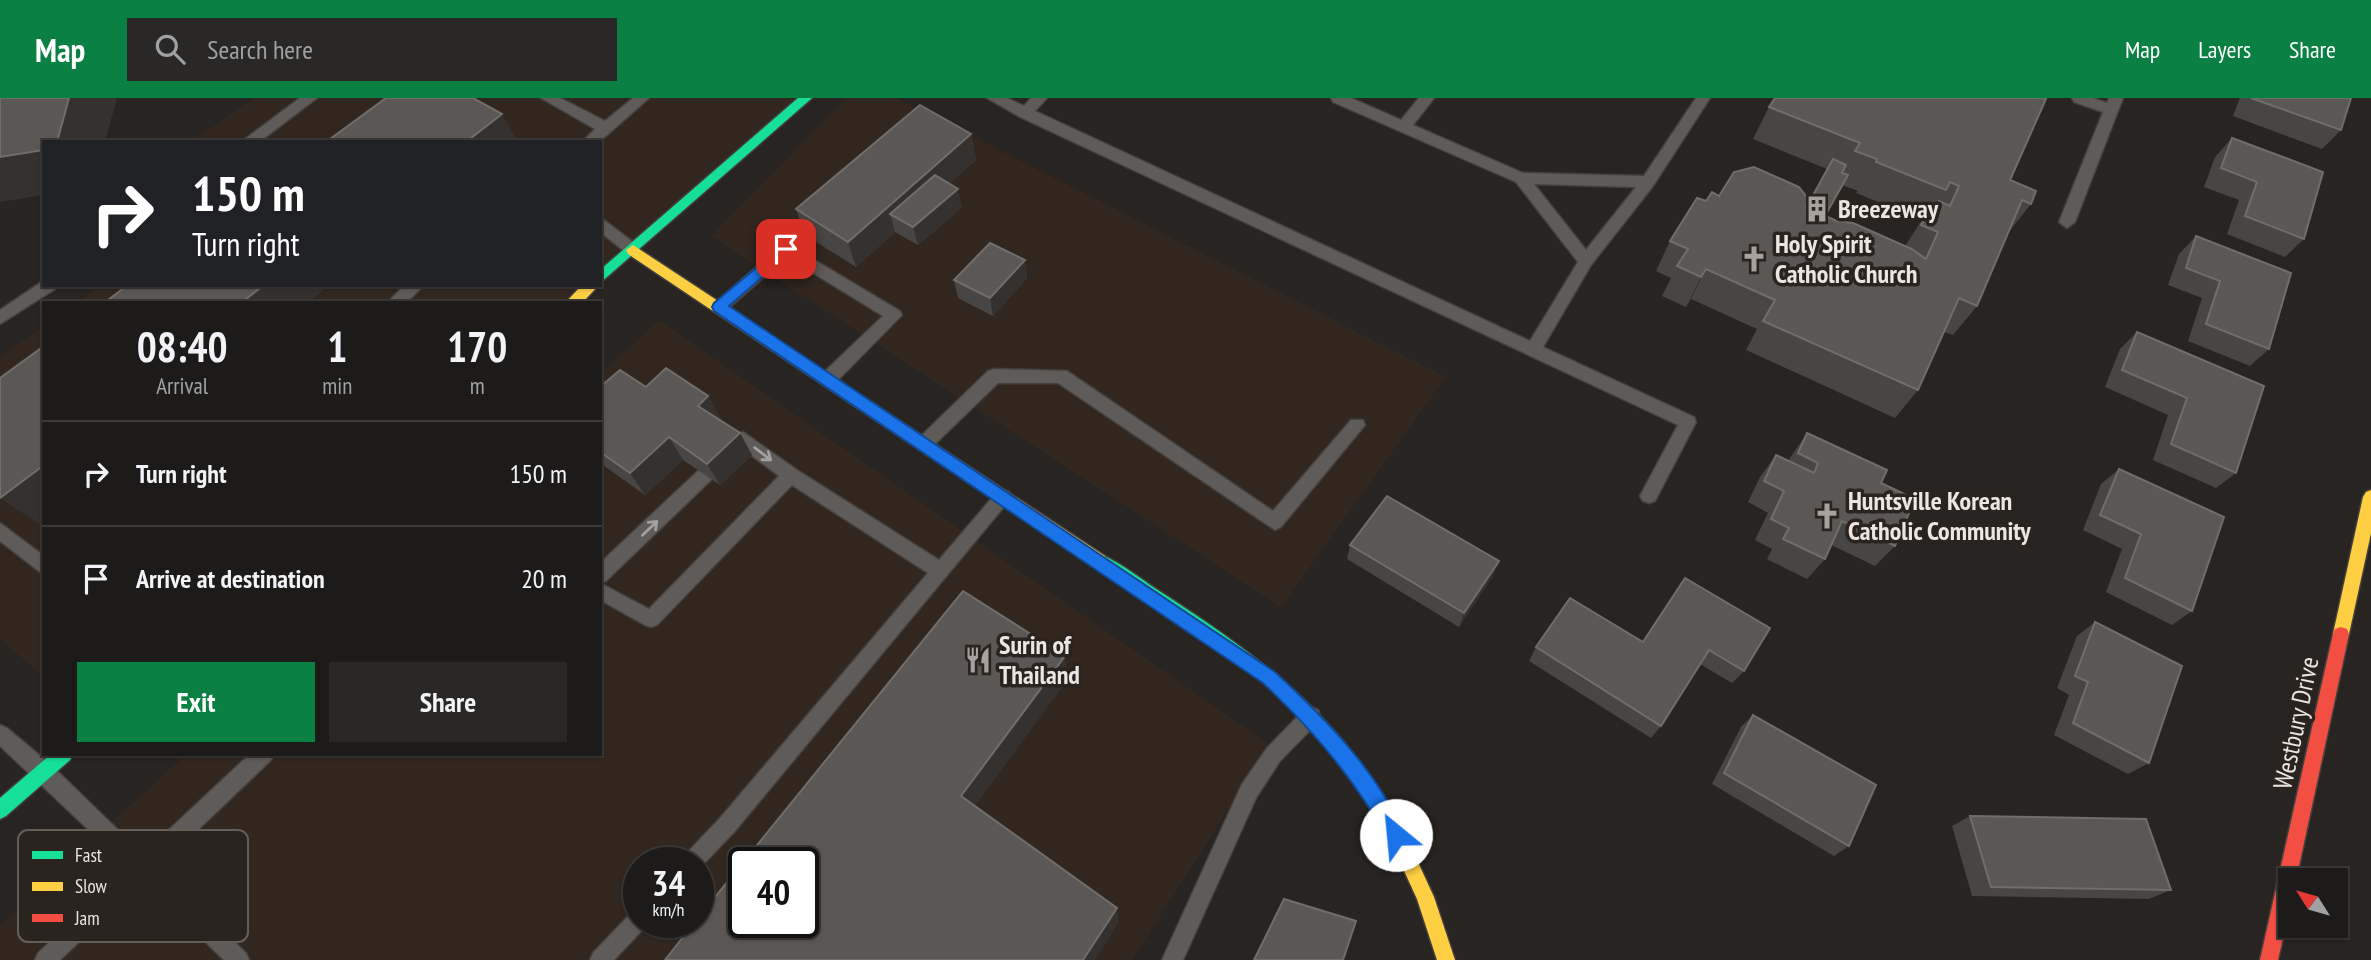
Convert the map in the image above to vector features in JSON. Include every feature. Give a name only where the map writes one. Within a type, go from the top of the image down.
[{"type":"street","points":[[602,276],[806,98]]},
{"type":"street","points":[[633,250],[925,443],[1269,677],[1311,716],[1376,797],[1436,921],[1446,960]]},
{"type":"street","points":[[574,301],[590,287]]},
{"type":"street","name":"Westbury Drive","points":[[2269,960],[2371,497]]},
{"type":"street","points":[[0,810],[62,756]]},
{"type":"lane","points":[[251,140],[310,98]]},
{"type":"lane","points":[[548,98],[606,128]]},
{"type":"lane","points":[[591,140],[642,98]]},
{"type":"lane","points":[[993,98],[1688,422],[1648,496]]},
{"type":"lane","points":[[1025,113],[1040,98]]},
{"type":"lane","points":[[1338,98],[1521,178],[1648,182]]},
{"type":"lane","points":[[1403,127],[1427,98]]},
{"type":"lane","points":[[1533,350],[1586,261],[1648,182],[1703,98]]},
{"type":"lane","points":[[2067,222],[2114,104],[2079,98]]},
{"type":"lane","points":[[1521,178],[1586,261]]},
{"type":"lane","points":[[602,225],[633,250]]},
{"type":"lane","points":[[719,307],[786,249],[894,315],[828,379]]},
{"type":"lane","points":[[0,317],[45,287]]},
{"type":"lane","points":[[397,301],[414,287]]},
{"type":"lane","points":[[925,443],[994,376],[1061,376],[1275,522],[1357,425]]},
{"type":"lane","points":[[736,445],[743,439],[791,475],[941,571]]},
{"type":"lane","points":[[602,573],[705,475]]},
{"type":"lane","points":[[602,592],[651,619],[791,475]]},
{"type":"lane","points":[[706,847],[1003,497]]},
{"type":"lane","points":[[0,531],[42,565]]},
{"type":"lane","points":[[1172,960],[1191,928],[1234,819],[1264,766],[1311,716]]},
{"type":"lane","points":[[0,734],[104,830]]},
{"type":"lane","points":[[183,830],[262,756]]},
{"type":"lane","points":[[600,960],[623,936]]},
{"type":"lane","points":[[45,960],[64,942]]},
{"type":"lane","points":[[220,942],[239,960]]},
{"type":"shaded area","points":[[254,98],[807,98],[602,279],[602,140],[194,140]]},
{"type":"shaded area","points":[[846,98],[897,98],[1446,377],[1281,607],[711,236]]},
{"type":"shaded area","points":[[98,287],[593,287],[577,301],[79,301]]},
{"type":"shaded area","points":[[659,320],[1270,745],[1132,960],[0,960],[0,926],[18,909],[18,942],[248,942],[248,830],[104,830],[184,756],[602,756],[602,372]]},
{"type":"shaded area","points":[[42,327],[42,675],[0,639],[0,357]]},
{"type":"building","points":[[0,98],[69,98],[58,140],[42,140],[42,150],[0,157]]},
{"type":"building","points":[[386,98],[473,98],[502,114],[469,140],[329,140]]},
{"type":"building","name":"Holy Spirit Catholic Church","points":[[1775,98],[2046,99],[2010,180],[2036,191],[2031,204],[2022,200],[1977,306],[1959,298],[1918,390],[1763,321],[1775,300],[1706,269],[1701,277],[1677,266],[1688,249],[1670,241],[1697,198],[1706,201],[1712,192],[1719,196],[1734,172],[1754,167],[1799,187],[1810,201],[1806,208],[1837,221],[1853,223],[1912,249],[1926,259],[1938,232],[1921,225],[1939,201],[1950,206],[1959,186],[1950,182],[1946,190],[1876,162],[1877,159],[1855,151],[1860,143],[1769,107]]},
{"type":"building","points":[[2251,98],[2351,98],[2341,130]]},
{"type":"building","points":[[920,105],[971,134],[848,242],[796,209]]},
{"type":"building","points":[[2232,138],[2323,172],[2304,239],[2245,216],[2257,182],[2221,168]]},
{"type":"building","points":[[1833,159],[1846,165],[1842,173],[1848,175],[1825,216],[1806,208]]},
{"type":"building","points":[[935,175],[958,189],[913,227],[890,214]]},
{"type":"building","points":[[2196,236],[2291,273],[2269,349],[2206,324],[2220,281],[2186,268]]},
{"type":"building","points":[[990,243],[1025,260],[990,298],[954,280]]},
{"type":"building","points":[[125,287],[261,287],[244,301],[107,301]]},
{"type":"building","points":[[2137,332],[2264,386],[2236,473],[2171,444],[2187,398],[2122,370]]},
{"type":"building","points":[[42,347],[42,466],[0,498],[0,378]]},
{"type":"building","points":[[666,368],[708,396],[698,406],[740,433],[707,464],[669,437],[630,473],[602,453],[602,385],[620,370],[646,387]]},
{"type":"building","points":[[1807,433],[1887,470],[1881,483],[1915,499],[1895,546],[1842,521],[1825,559],[1783,539],[1789,528],[1771,519],[1784,491],[1764,481],[1776,455],[1814,473],[1818,463],[1798,453]]},
{"type":"building","points":[[2119,469],[2224,517],[2192,611],[2125,578],[2141,534],[2100,515]]},
{"type":"building","points":[[1387,496],[1499,561],[1464,613],[1350,545]]},
{"type":"building","points":[[1685,578],[1770,628],[1744,671],[1709,650],[1661,726],[1536,647],[1570,598],[1643,642]]},
{"type":"building","points":[[963,591],[1065,656],[961,796],[1117,908],[1083,960],[665,960],[682,938],[714,938],[714,898],[728,881],[728,938],[819,938],[819,847],[756,847]]},
{"type":"building","points":[[2095,622],[2182,666],[2149,763],[2073,723],[2088,682],[2075,676]]},
{"type":"building","points":[[1753,715],[1876,785],[1849,846],[1724,773]]},
{"type":"building","points":[[1970,816],[2146,819],[2171,890],[1991,887]]},
{"type":"building","points":[[1284,899],[1356,921],[1343,960],[1254,960]]},
{"type":"traffic: fast","points":[[602,276],[806,98]]},
{"type":"traffic: fast","points":[[1099,561],[1228,646],[1304,708],[1353,765],[1392,825]]},
{"type":"traffic: fast","points":[[0,810],[62,756]]},
{"type":"traffic: slow","points":[[633,250],[1099,561]]},
{"type":"traffic: slow","points":[[574,301],[590,287]]},
{"type":"traffic: slow","points":[[2341,634],[2371,497]]},
{"type":"traffic: slow","points":[[1392,825],[1425,897],[1446,960]]},
{"type":"traffic: jam","points":[[2269,960],[2341,634]]},
{"type":"place","name":"Breezeway","points":[[1817,209]]},
{"type":"place","name":"Holy Spirit Catholic Church","points":[[1754,259]]},
{"type":"place","name":"Huntsville Korean Catholic Community","points":[[1827,516]]},
{"type":"place","name":"Surin of Thailand","points":[[978,660]]},
{"type":"route","points":[[786,249],[719,307],[925,443],[1269,677],[1311,716],[1376,797],[1396,835]]}]
